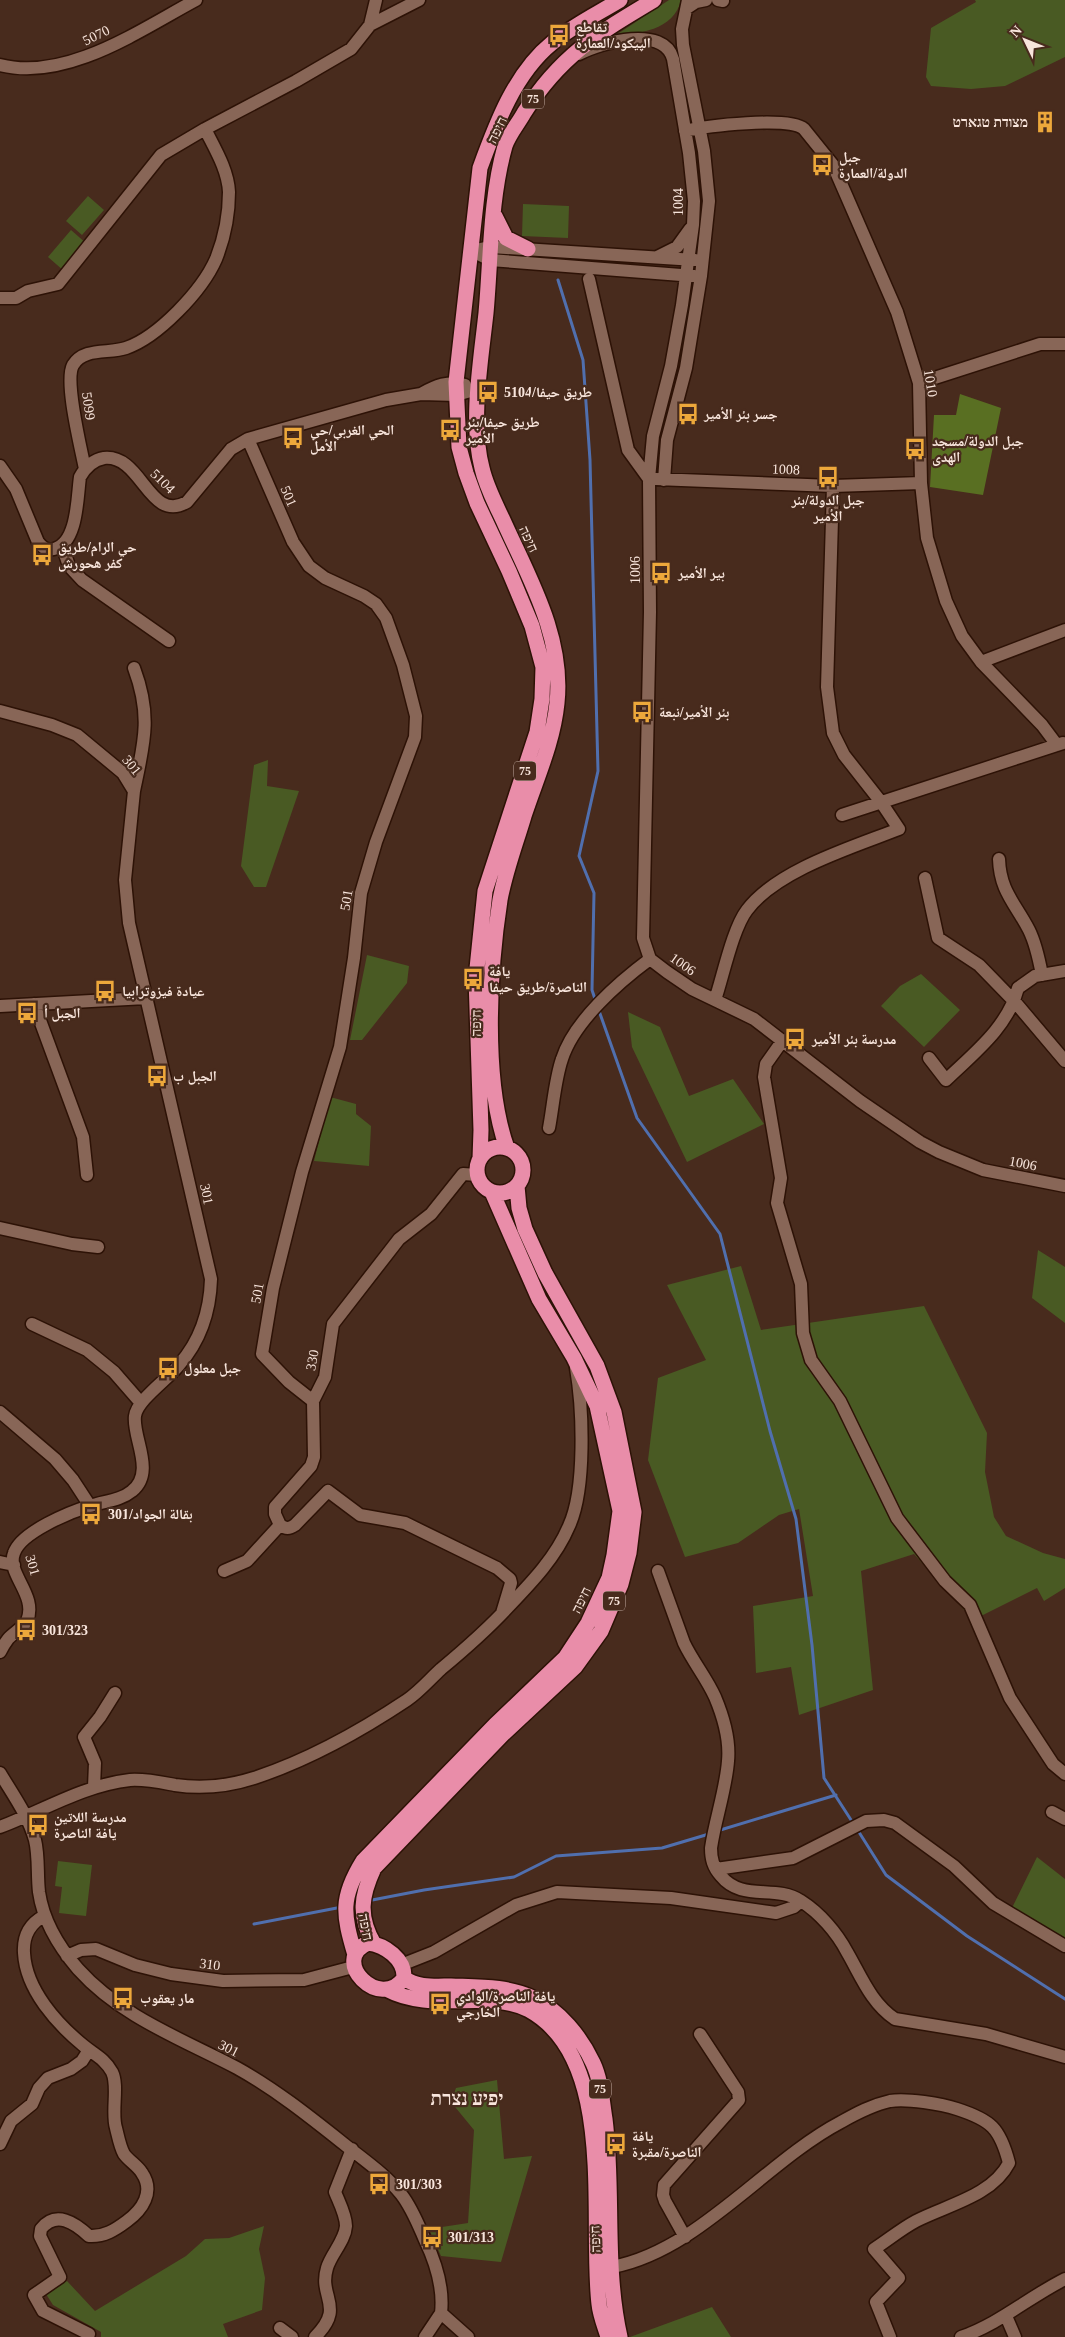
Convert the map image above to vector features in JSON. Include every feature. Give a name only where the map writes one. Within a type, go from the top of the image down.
[{"type":"highway","name":"חיפה","points":[[480,1159],[481,1130],[476,978],[485,892],[537,732],[542,699],[543,667],[532,626],[477,503],[466,473],[460,447],[456,388],[480,168],[492,136],[521,78],[552,42],[620,0]]},
{"type":"highway","name":"חיפה","points":[[507,1148],[499,1125],[495,1105],[492,1049],[492,982],[500,898],[524,815],[551,738],[557,702],[558,662],[548,621],[492,496],[482,469],[478,442],[478,389],[497,181],[506,142],[538,91],[582,45],[654,0]]},
{"type":"highway","points":[[494,214],[506,238],[528,249]]},
{"type":"highway","points":[[480,1159],[491,1148],[507,1148]]},
{"type":"highway","name":"75","points":[[507,1148],[520,1157],[523,1164],[524,1172],[517,1186]]},
{"type":"highway","name":"75","points":[[477,1175],[480,1159]]},
{"type":"highway","points":[[477,1175],[480,1182],[492,1192],[506,1193],[517,1186]]},
{"type":"highway","name":"חיפה","points":[[374,1944],[364,1922],[363,1900],[366,1886],[374,1868],[502,1735],[575,1667],[601,1631],[621,1584],[629,1553],[634,1512],[614,1412],[597,1366],[545,1274],[525,1229],[519,1208],[517,1186]]},
{"type":"highway","name":"חיפה","points":[[354,1961],[345,1901],[351,1881],[363,1861],[495,1725],[564,1658],[588,1623],[610,1578],[620,1510],[597,1406],[574,1358],[539,1298],[492,1192]]},
{"type":"highway","points":[[354,1961],[363,1946],[374,1944]]},
{"type":"highway","name":"75","points":[[374,1944],[386,1948],[402,1971]]},
{"type":"highway","name":"75","points":[[354,1961],[359,1976],[371,1986],[388,1990]]},
{"type":"highway","name":"חיפה","points":[[402,1971],[419,1985],[509,1990],[532,1998],[554,2010],[579,2039],[594,2064],[601,2091],[608,2144],[613,2301],[620,2337]]},
{"type":"highway","points":[[388,1990],[394,1988],[402,1971]]},
{"type":"highway","name":"חיפה","points":[[388,1990],[407,1999],[510,2003],[528,2009],[545,2020],[566,2048],[580,2071],[587,2093],[594,2145],[599,2306],[608,2337]]},
{"type":"street","name":"5070","points":[[0,65],[27,70],[87,57],[196,0]]},
{"type":"street","points":[[370,25],[376,0]]},
{"type":"street","points":[[0,298],[16,298],[28,292],[58,284],[161,155],[205,129],[296,81],[351,48],[370,25],[419,0]]},
{"type":"street","points":[[664,480],[667,440],[686,368],[701,276],[709,201],[708,178],[683,45],[682,29],[688,4],[706,0]]},
{"type":"street","points":[[718,0],[722,0]]},
{"type":"street","name":"1004","points":[[555,72],[586,50],[607,44],[641,39],[658,41],[667,46],[672,54],[693,179],[693,225],[672,366],[653,436],[649,479]]},
{"type":"street","name":"1010","points":[[685,131],[742,124],[790,123],[800,126],[833,165],[896,312],[919,383],[921,483],[927,538],[946,601],[962,636],[981,662],[1061,744]]},
{"type":"street","name":"5099","points":[[85,469],[73,406],[70,373],[74,362],[86,354],[125,349],[150,336],[179,311],[215,260],[226,229],[229,192],[223,166],[205,129]]},
{"type":"street","points":[[656,258],[677,247],[693,225]]},
{"type":"street","points":[[491,253],[528,249],[703,261]]},
{"type":"street","points":[[472,251],[658,273],[701,276]]},
{"type":"street","points":[[658,273],[668,278],[683,294]]},
{"type":"street","points":[[589,280],[628,450],[649,479]]},
{"type":"street","points":[[919,383],[1040,344],[1065,344]]},
{"type":"street","name":"5104","points":[[85,469],[101,458],[120,461],[130,467],[154,498],[167,507],[177,508],[186,502],[231,449],[248,439],[386,400],[456,388],[478,389]]},
{"type":"street","name":"501","points":[[248,439],[293,542],[309,566],[325,578],[364,596],[376,604],[386,618],[403,665],[416,716],[415,737],[376,842],[361,893],[354,958],[340,1046],[302,1172],[273,1288],[262,1354],[289,1382],[313,1402]]},
{"type":"street","points":[[0,466],[16,489],[42,547],[49,550],[62,545],[73,530],[80,477],[85,469]]},
{"type":"street","name":"1008","points":[[649,479],[833,486],[921,483]]},
{"type":"street","name":"1006","points":[[649,479],[650,622],[643,938],[650,959],[692,989],[754,1019],[860,1101],[939,1152],[983,1170],[1065,1186]]},
{"type":"street","points":[[715,1000],[738,929],[747,910],[766,892],[790,876],[821,860],[899,829],[881,802],[844,755],[834,733],[827,687],[833,486]]},
{"type":"street","points":[[62,545],[69,566],[82,580],[169,641]]},
{"type":"street","points":[[981,662],[1065,630]]},
{"type":"street","points":[[134,668],[143,691],[146,708],[145,734],[134,792]]},
{"type":"street","name":"301","points":[[0,711],[52,725],[77,735],[123,773],[134,792],[125,880],[129,923],[211,1279],[207,1314],[195,1342],[179,1366],[141,1403],[135,1414],[135,1429],[140,1441],[142,1457],[139,1482],[133,1491],[121,1498],[90,1506],[37,1530],[21,1542],[13,1553],[14,1566],[26,1593],[30,1609],[26,1622],[7,1639],[0,1652]]},
{"type":"street","points":[[842,815],[1061,744]]},
{"type":"street","points":[[999,859],[999,872],[1004,889],[1030,932],[1038,951],[1042,975]]},
{"type":"street","points":[[926,878],[938,938],[979,965],[1065,1061]]},
{"type":"street","points":[[549,1128],[561,1060],[570,1039],[610,993],[631,973],[650,959]]},
{"type":"street","points":[[929,1058],[946,1080],[999,1027],[1014,1002],[1018,988],[1035,976],[1065,971]]},
{"type":"street","points":[[0,1006],[146,998]]},
{"type":"street","points":[[34,1004],[83,1137],[87,1175]]},
{"type":"street","points":[[783,1040],[766,1064],[764,1077],[781,1178],[777,1203],[800,1284],[803,1333],[811,1360],[840,1401],[896,1518],[945,1581],[970,1605],[1010,1698],[1053,1764],[1065,1774]]},
{"type":"street","name":"330","points":[[280,1525],[275,1514],[276,1507],[312,1466],[314,1457],[313,1402],[325,1377],[333,1324],[399,1239],[431,1214],[463,1174],[477,1175]]},
{"type":"street","points":[[0,1228],[98,1248]]},
{"type":"street","points":[[32,1324],[87,1350],[114,1372],[141,1403]]},
{"type":"street","points":[[0,1827],[94,1787],[129,1780],[151,1780],[202,1788],[253,1778],[292,1763],[368,1724],[409,1699],[475,1641],[535,1579],[569,1526],[576,1505],[580,1466],[580,1418],[574,1358]]},
{"type":"street","points":[[580,1418],[589,1401],[597,1406]]},
{"type":"street","points":[[0,1412],[55,1460],[73,1480],[90,1506]]},
{"type":"street","points":[[224,1571],[247,1561],[280,1525],[284,1528],[290,1528],[295,1525],[328,1491],[360,1516],[404,1523],[497,1568],[510,1579],[511,1583],[502,1614]]},
{"type":"street","points":[[0,1562],[14,1566]]},
{"type":"street","points":[[658,1571],[684,1643],[702,1670],[715,1699],[727,1739],[728,1762],[710,1848],[711,1859],[716,1870],[730,1885],[740,1890],[786,1894],[801,1901],[818,1915],[834,1932],[875,2002],[884,2012],[895,2019],[986,2034],[1065,2058]]},
{"type":"street","points":[[94,1787],[95,1763],[84,1737],[100,1717],[115,1693]]},
{"type":"street","name":"301","points":[[0,1773],[27,1817],[35,1842],[39,1892],[44,1916],[67,1956],[79,1970],[122,2007],[152,2026],[238,2069],[302,2111],[366,2160],[400,2193],[412,2210],[438,2273],[442,2296],[441,2313]]},
{"type":"street","points":[[1052,1812],[1065,1820]]},
{"type":"street","points":[[716,1870],[793,1858],[866,1822],[884,1820],[896,1824],[954,1866],[994,1903],[1065,1946]]},
{"type":"street","points":[[402,1971],[516,1905],[557,1892],[671,1898],[776,1913],[794,1907],[801,1901]]},
{"type":"street","points":[[44,1916],[35,1921],[26,1932],[23,1945],[28,1977],[37,1995],[50,2012],[89,2050],[105,2060],[113,2074],[115,2126],[124,2153],[143,2174],[148,2191],[145,2203],[135,2215],[116,2229],[99,2237],[89,2236],[79,2226],[62,2219],[53,2219],[41,2229],[40,2236],[60,2277],[34,2295],[43,2311],[89,2334]]},
{"type":"street","name":"310","points":[[67,1956],[81,1950],[96,1949],[135,1965],[171,1974],[223,1981],[304,1980],[354,1961]]},
{"type":"street","points":[[685,2237],[665,2201],[663,2195],[664,2185],[739,2100],[738,2092],[700,2034]]},
{"type":"street","points":[[0,2144],[11,2120],[32,2104],[39,2088],[48,2078],[71,2069],[82,2061],[89,2050]]},
{"type":"street","points":[[612,2267],[628,2264],[685,2237],[810,2140],[870,2107],[892,2101],[943,2105],[982,2118],[995,2129],[1005,2146],[1009,2163],[1003,2174],[981,2192],[914,2222],[874,2249],[899,2278],[876,2302],[890,2337]]},
{"type":"street","points":[[315,2337],[327,2325],[331,2313],[326,2276],[327,2268],[345,2230],[346,2223],[335,2192],[352,2149]]},
{"type":"street","points":[[961,2337],[1006,2316],[1065,2279]]},
{"type":"street","points":[[425,2337],[441,2313],[468,2337]]},
{"type":"street","points":[[1006,2316],[1015,2337]]},
{"type":"street","points":[[280,2328],[292,2337]]},
{"type":"green space","points":[[669,0],[681,0],[671,18],[663,24],[644,32],[613,37]]},
{"type":"green space","points":[[975,0],[1065,0],[1065,57],[1005,86],[971,89],[931,86],[926,77],[931,28],[976,2]]},
{"type":"green space","points":[[88,196],[104,210],[82,235],[66,221]]},
{"type":"green space","points":[[523,204],[569,206],[568,238],[522,236]]},
{"type":"green space","points":[[71,230],[87,244],[64,271],[48,257]]},
{"type":"green space","points":[[960,394],[1001,408],[983,495],[930,487],[934,415],[956,415]]},
{"type":"green space","points":[[268,760],[267,786],[299,791],[266,887],[254,887],[241,866],[254,765]]},
{"type":"green space","points":[[367,955],[409,966],[407,983],[362,1040],[350,1040]]},
{"type":"green space","points":[[921,974],[960,1010],[924,1047],[881,1006],[900,986]]},
{"type":"green space","points":[[628,1012],[660,1027],[689,1096],[733,1079],[764,1124],[687,1162],[632,1047]]},
{"type":"green space","points":[[330,1097],[356,1104],[356,1114],[371,1126],[369,1166],[314,1161]]},
{"type":"green space","points":[[1038,1250],[1065,1267],[1065,1323],[1032,1298]]},
{"type":"green space","points":[[741,1266],[761,1330],[924,1306],[987,1433],[985,1472],[994,1517],[1006,1536],[1043,1553],[1065,1559],[1065,1588],[1044,1601],[1037,1588],[973,1620],[914,1554],[861,1571],[873,1690],[799,1715],[791,1667],[756,1673],[753,1606],[813,1596],[799,1509],[779,1515],[738,1543],[685,1557],[648,1460],[658,1378],[706,1360],[667,1285]]},
{"type":"green space","points":[[1037,1857],[1065,1879],[1065,1942],[1008,1916]]},
{"type":"green space","points":[[58,1861],[92,1865],[86,1916],[59,1913],[62,1887],[55,1886]]},
{"type":"green space","points":[[497,2080],[504,2159],[532,2156],[501,2262],[441,2256],[429,2229],[468,2223],[474,2130],[451,2102],[456,2088]]},
{"type":"green space","points":[[264,2226],[259,2249],[265,2278],[262,2310],[223,2324],[228,2337],[101,2337],[101,2332],[53,2305],[46,2294],[67,2281],[95,2311],[186,2256],[205,2239],[229,2238]]},
{"type":"green space","points":[[712,2307],[731,2337],[630,2337]]},
{"type":"waterway","points":[[558,280],[583,360],[590,460],[598,771],[579,856],[594,893],[592,990],[596,1002]]},
{"type":"waterway","points":[[598,1008],[637,1118],[720,1234],[770,1431],[796,1519],[812,1645],[824,1778],[853,1823]]},
{"type":"waterway","points":[[717,1831],[836,1795]]},
{"type":"waterway","points":[[857,1829],[886,1875],[967,1936],[1065,1999]]},
{"type":"waterway","points":[[367,1901],[424,1890],[514,1877],[556,1856],[662,1848],[709,1834]]},
{"type":"waterway","points":[[254,1924],[342,1907]]},
{"type":"place","name":"تقاطع الپيكود/العمارة","points":[[559,35]]},
{"type":"place","name":"מצודת טגארט","points":[[1045,122]]},
{"type":"place","name":"جبل الدولة/العمارة","points":[[822,165]]},
{"type":"place","name":"طريق حيفا/5104","points":[[488,392]]},
{"type":"place","name":"جسر بئر الأمير","points":[[688,414]]},
{"type":"place","name":"طريق حيفا/بئر الأمير","points":[[450,430]]},
{"type":"place","name":"الحي الغربي/حي الأمل","points":[[293,438]]},
{"type":"place","name":"جبل الدولة/مسجد الهدى","points":[[915,449]]},
{"type":"place","name":"جبل الدولة/بئر الأمير","points":[[828,477]]},
{"type":"place","name":"حي الرام/طريق كفر هحورش","points":[[42,555]]},
{"type":"place","name":"بير الأمير","points":[[661,573]]},
{"type":"place","name":"بئر الأمير/نبعة","points":[[642,712]]},
{"type":"place","name":"يافة الناصرة/طريق حيفا","points":[[473,979]]},
{"type":"place","name":"عيادة فيزوترابيا","points":[[105,991]]},
{"type":"place","name":"الجبل أ","points":[[27,1013]]},
{"type":"place","name":"مدرسة بئر الأمير","points":[[795,1039]]},
{"type":"place","name":"الجبل ب","points":[[157,1076]]},
{"type":"place","name":"جبل معلول","points":[[168,1368]]},
{"type":"place","name":"بقالة الجواد/301","points":[[91,1514]]},
{"type":"place","name":"301/323","points":[[26,1630]]},
{"type":"place","name":"مدرسة اللاتين يافة الناصرة","points":[[38,1825]]},
{"type":"place","name":"مار يعقوب","points":[[123,1998]]},
{"type":"place","name":"يافة الناصرة/الوادي الخارجي","points":[[440,2004]]},
{"type":"place","name":"يافة الناصرة/مقبرة","points":[[616,2144]]},
{"type":"place","name":"301/303","points":[[379,2184]]},
{"type":"place","name":"301/313","points":[[432,2237]]},
{"type":"district","name":"יפיע נצרת","points":[[467,2098]]}]
